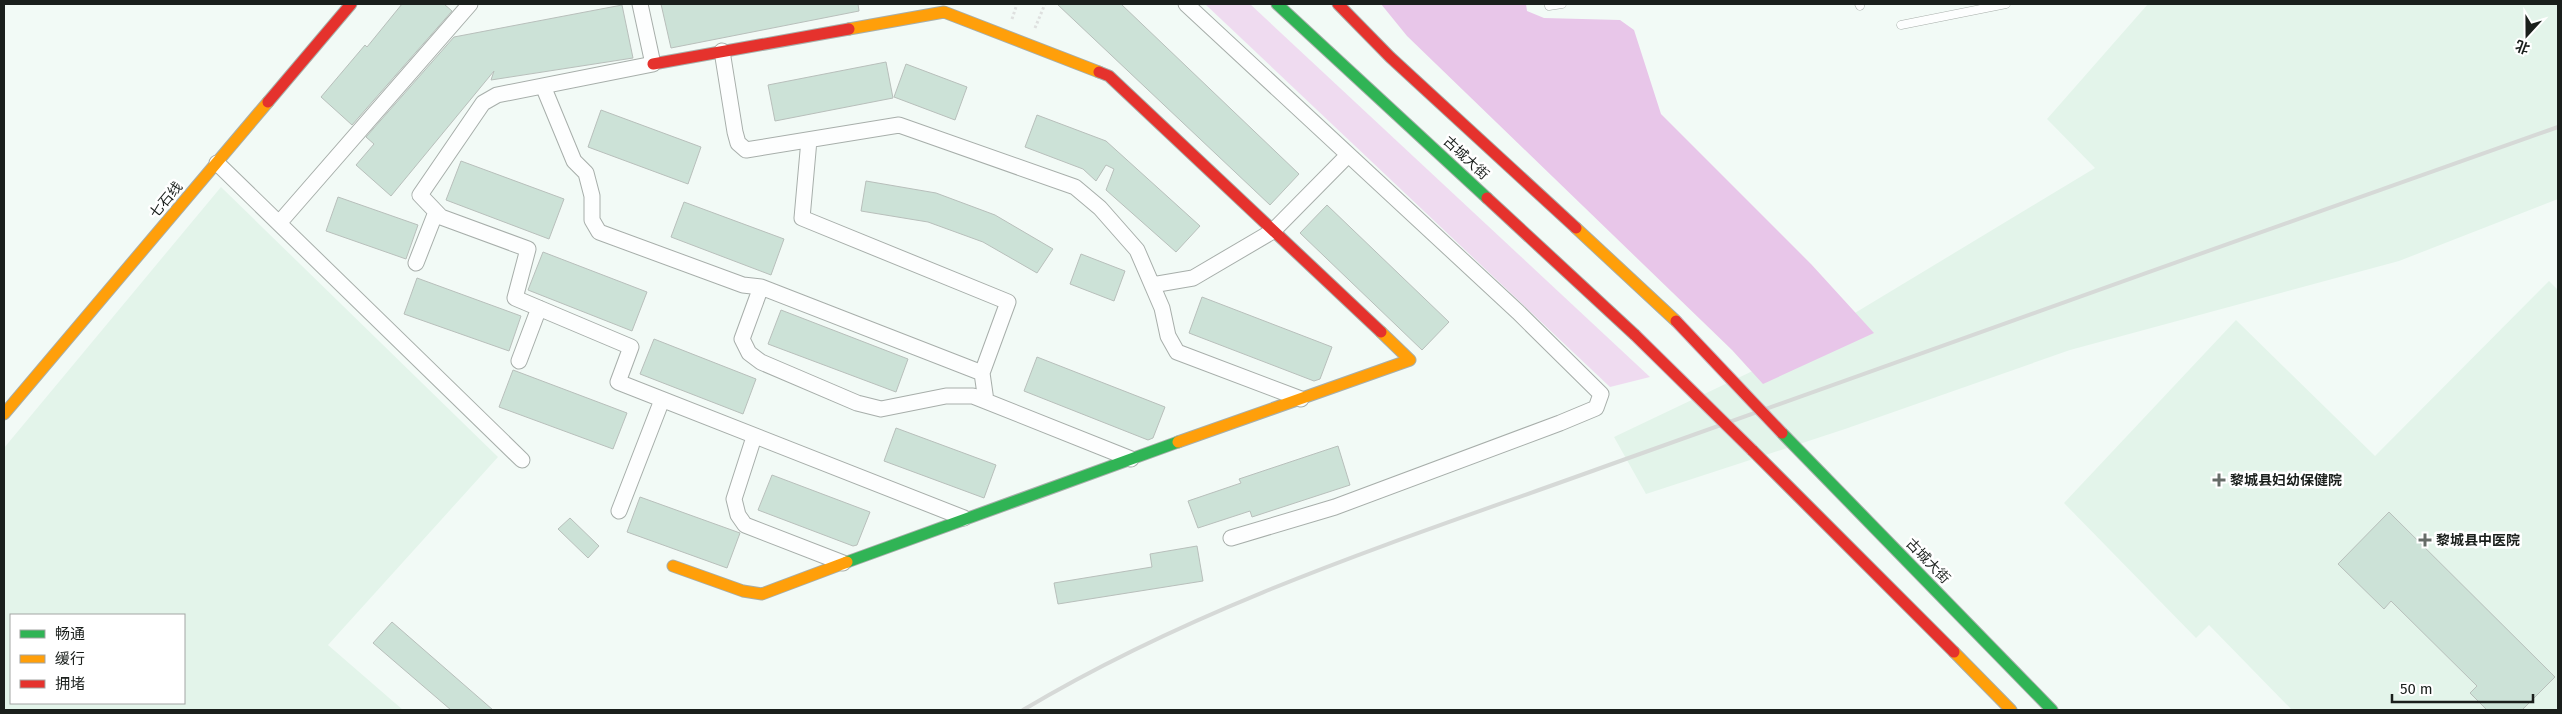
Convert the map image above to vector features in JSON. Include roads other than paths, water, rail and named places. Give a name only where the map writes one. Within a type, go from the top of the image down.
[{"type":"street","name":"七石线","points":[[4,414],[351,4]]},
{"type":"street","points":[[280,222],[470,4]]},
{"type":"street","points":[[640,4],[653,64]]},
{"type":"street","points":[[1186,4],[1518,312],[1601,394],[1596,408],[1560,423],[1335,507],[1231,538]]},
{"type":"street","name":"古城大街","points":[[1276,4],[1635,335],[2011,710]]},
{"type":"street","name":"古城大街","points":[[1338,4],[1390,57],[1676,321],[1782,433],[2052,710]]},
{"type":"street","points":[[673,566],[743,591],[762,594],[964,518],[1410,360],[1109,76],[944,12],[722,51],[497,95],[483,103],[420,195],[441,217],[528,249],[515,298],[632,347],[618,382],[964,518]]},
{"type":"street","points":[[722,51],[738,143],[746,150],[899,125],[1074,187],[1100,208],[1137,250],[1162,308],[1168,336],[1177,352],[1301,399]]},
{"type":"street","points":[[544,86],[574,161],[586,173],[592,196],[592,220],[599,232],[743,285],[760,287],[982,373]]},
{"type":"street","points":[[808,140],[802,218],[1008,302],[982,373],[986,401]]},
{"type":"street","points":[[1152,285],[1193,278],[1273,231],[1348,155]]},
{"type":"street","points":[[217,163],[280,222],[522,460]]},
{"type":"street","points":[[416,263],[436,212]]},
{"type":"street","points":[[760,287],[742,339],[749,353],[761,362],[857,403],[881,409],[946,396],[973,396],[1130,459]]},
{"type":"street","points":[[519,361],[539,308]]},
{"type":"street","points":[[619,511],[662,400]]},
{"type":"street","points":[[754,437],[734,499],[738,515],[745,525],[843,563]]},
{"type":"lane","points":[[1549,6],[1562,4]]},
{"type":"lane","points":[[1901,25],[2006,4]]},
{"type":"railway","points":[[1023,710],[1092,671],[1163,636],[1236,604],[1384,545],[2558,127]]},
{"type":"place","name":"黎城县妇幼保健院","points":[[2219,480]]},
{"type":"place","name":"黎城县中医院","points":[[2425,540]]}]
